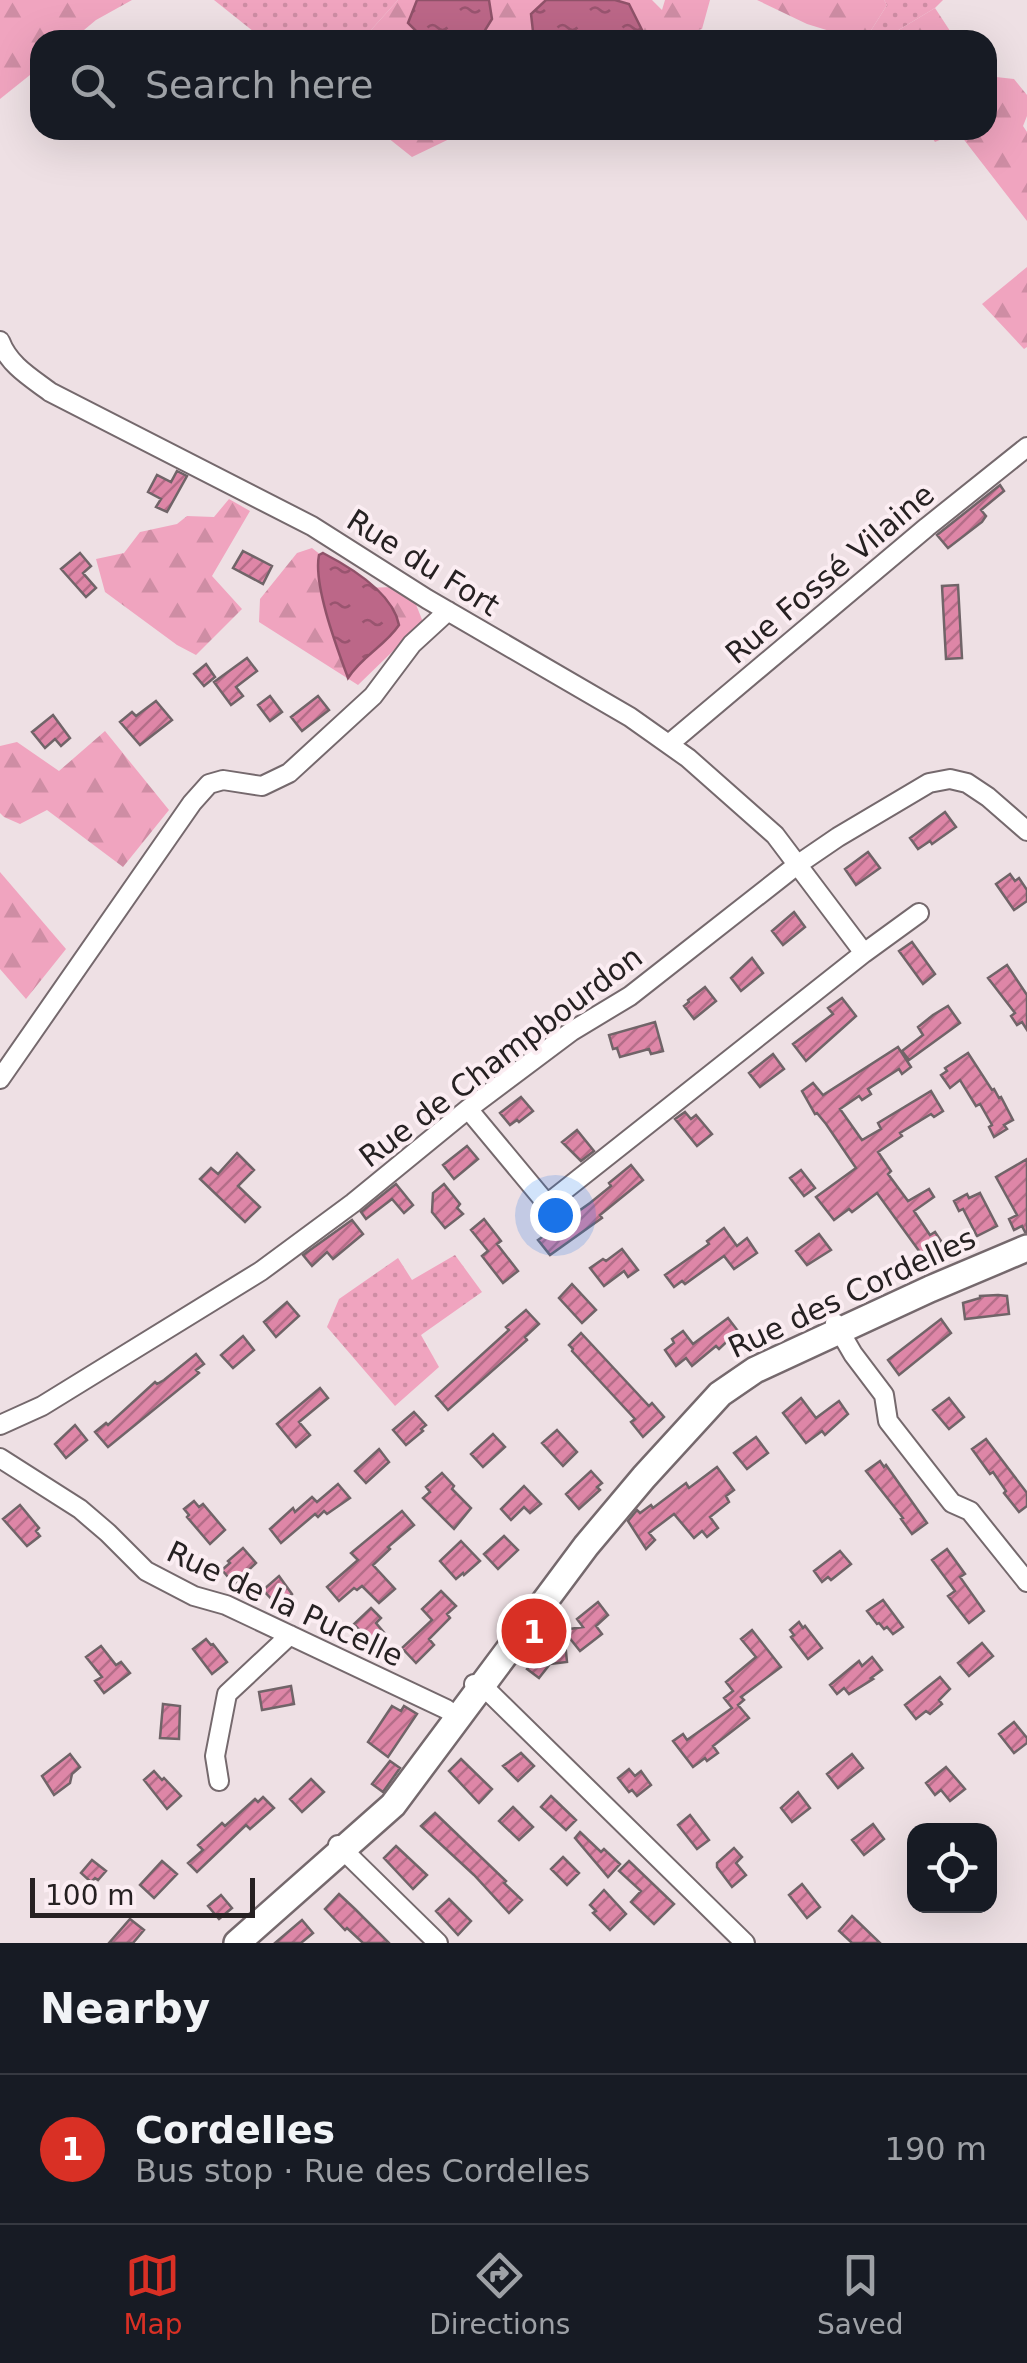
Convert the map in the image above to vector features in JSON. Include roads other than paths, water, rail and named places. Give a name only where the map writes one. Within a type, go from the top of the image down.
[{"type":"street","name":"Rue du Fort","points":[[0,341],[17,368],[50,392],[312,526],[669,744],[776,835],[864,953]]},
{"type":"street","name":"Rue Fossé Vilaine","points":[[669,744],[1027,447]]},
{"type":"street","points":[[0,1079],[209,784],[224,780],[262,786],[289,773],[372,696],[412,644],[448,611]]},
{"type":"street","name":"Rue de Champbourdon","points":[[0,1425],[42,1406],[261,1271],[353,1204],[468,1109],[572,1031],[630,996],[797,864],[930,783],[950,779],[966,783],[1027,831]]},
{"type":"street","points":[[468,1109],[546,1204],[919,912]]},
{"type":"street","name":"Rue des Cordelles","points":[[236,1943],[340,1848],[394,1805],[477,1686],[586,1546],[720,1394],[755,1370],[837,1327],[1027,1248]]},
{"type":"street","points":[[837,1327],[884,1395],[888,1421],[952,1503],[970,1511],[1027,1582]]},
{"type":"street","name":"Rue de la Pucelle","points":[[0,1458],[80,1509],[146,1572],[194,1596],[226,1605],[458,1718]]},
{"type":"street","points":[[219,1781],[215,1756],[227,1694],[290,1635]]},
{"type":"street","points":[[477,1686],[745,1943]]},
{"type":"street","points":[[340,1848],[438,1943]]},
{"type":"water","points":[[417,0],[489,0],[492,19],[485,30],[415,30],[408,23]]},
{"type":"water","points":[[546,0],[615,0],[629,4],[642,30],[533,30],[531,14]]},
{"type":"water","points":[[323,553],[357,573],[379,592],[399,625],[348,678],[319,583],[319,555]]},
{"type":"place","name":"Cordelles","points":[[534,1631]]}]
